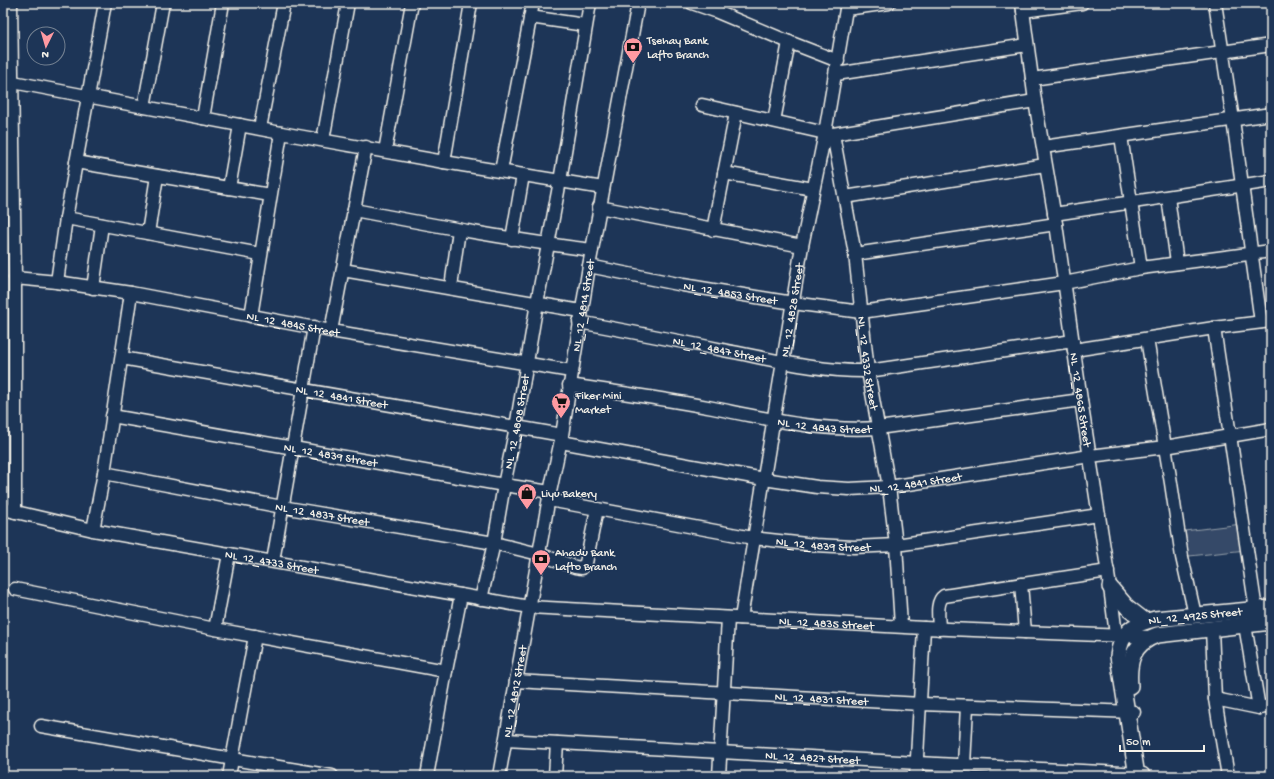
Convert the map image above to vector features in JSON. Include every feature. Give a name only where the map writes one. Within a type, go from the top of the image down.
[{"type":"main road","points":[[1110,587],[1127,607],[1145,621]]},
{"type":"main road","name":"NL_12_4925 Street","points":[[1120,635],[1145,621],[1271,608]]},
{"type":"main road","name":"NL_12_4925 Street","points":[[1151,637],[1157,635],[1271,622]]},
{"type":"main road","points":[[1120,635],[1118,656],[1131,712],[1140,775]]},
{"type":"main road","points":[[1131,712],[1129,671],[1131,662],[1139,646],[1151,637]]},
{"type":"street","points":[[11,3],[15,278],[15,512]]},
{"type":"street","points":[[57,282],[66,218],[105,3]]},
{"type":"street","points":[[144,107],[164,3]]},
{"type":"street","points":[[203,118],[223,3]]},
{"type":"street","points":[[260,128],[284,3]]},
{"type":"street","points":[[323,140],[348,3]]},
{"type":"street","points":[[385,151],[412,3]]},
{"type":"street","points":[[444,162],[471,3]]},
{"type":"street","points":[[501,171],[533,3]]},
{"type":"street","points":[[560,181],[585,25],[590,3]]},
{"type":"street","name":"NL_12_4814 Street","points":[[529,607],[561,438],[599,207],[638,3]]},
{"type":"street","points":[[692,3],[715,10],[789,42],[838,61]]},
{"type":"street","points":[[846,6],[889,3]]},
{"type":"street","points":[[1022,7],[1082,3]]},
{"type":"street","points":[[1215,3],[1233,120],[1251,254],[1266,321]]},
{"type":"street","name":"NL_12_4828 Street","points":[[741,618],[802,246],[813,189],[829,133],[846,6]]},
{"type":"street","name":"NL_12_4865 Street","points":[[1022,7],[1035,101],[1110,587],[1120,635]]},
{"type":"street","points":[[530,17],[585,25]]},
{"type":"street","points":[[774,121],[789,42]]},
{"type":"street","points":[[836,74],[1027,45]]},
{"type":"street","points":[[1032,79],[1271,45]]},
{"type":"street","points":[[13,82],[281,133],[603,188]]},
{"type":"street","points":[[702,105],[829,133],[1035,101]]},
{"type":"street","points":[[713,230],[736,112]]},
{"type":"street","points":[[1043,147],[1271,114]]},
{"type":"street","points":[[229,188],[240,125]]},
{"type":"street","points":[[251,316],[281,133]]},
{"type":"street","name":"NL_12_4332 Street","points":[[829,133],[845,197],[855,254],[868,371],[889,487],[896,545],[901,626]]},
{"type":"street","points":[[1121,136],[1141,268]]},
{"type":"street","points":[[331,331],[366,147]]},
{"type":"street","points":[[76,162],[270,195]]},
{"type":"street","points":[[845,197],[1045,165]]},
{"type":"street","points":[[724,173],[813,189]]},
{"type":"street","points":[[512,239],[523,175]]},
{"type":"street","points":[[148,233],[157,176]]},
{"type":"street","name":"NL_12_4808 Street","points":[[481,599],[494,543],[528,364],[537,304],[560,181]]},
{"type":"street","points":[[855,254],[1054,219],[1130,202],[1271,181]]},
{"type":"street","points":[[1168,197],[1177,263]]},
{"type":"street","points":[[599,207],[802,246]]},
{"type":"street","points":[[354,210],[512,239],[592,250]]},
{"type":"street","points":[[66,218],[260,254]]},
{"type":"street","points":[[93,288],[102,225]]},
{"type":"street","points":[[451,287],[459,230]]},
{"type":"street","name":"NL_12_4853 Street","points":[[589,266],[683,285],[793,303],[861,312],[1064,283],[1141,268],[1271,251]]},
{"type":"street","name":"NL_12_4847 Street","points":[[343,270],[451,287],[537,304],[674,339],[782,362],[832,370],[850,371],[868,371],[1074,346],[1147,339],[1266,321]]},
{"type":"street","name":"NL_12_4845 Street","points":[[15,278],[57,282],[130,293],[331,331],[571,371]]},
{"type":"street","points":[[93,530],[104,474],[122,358],[130,293]]},
{"type":"street","points":[[273,561],[314,327]]},
{"type":"street","points":[[1214,328],[1256,610]]},
{"type":"street","points":[[1147,339],[1182,557],[1195,615]]},
{"type":"street","name":"NL_12_4841 Street","points":[[122,358],[516,427],[561,438],[764,479],[817,487],[849,489],[889,487],[1090,456],[1165,447],[1271,429]]},
{"type":"street","name":"NL_12_4843 Street","points":[[569,385],[665,399],[809,426],[855,430],[1081,400]]},
{"type":"street","name":"NL_12_4839 Street","points":[[112,416],[504,486],[597,509],[753,538],[815,545],[854,547],[896,545],[1099,515]]},
{"type":"street","name":"NL_12_4837 Street","points":[[104,474],[282,507],[494,543],[539,554],[575,567],[582,568],[586,563],[597,509]]},
{"type":"street","name":"NL_12_4733 Street","points":[[3,509],[93,530],[529,607]]},
{"type":"street","points":[[215,629],[229,554]]},
{"type":"street","points":[[939,629],[939,603],[941,598],[944,596],[1108,571]]},
{"type":"street","points":[[1021,584],[1025,632]]},
{"type":"street","points":[[15,588],[215,629],[446,671]]},
{"type":"street","points":[[427,776],[446,671],[462,595]]},
{"type":"street","name":"NL_12_4835 Street","points":[[529,607],[939,629],[1151,637]]},
{"type":"street","name":"NL_12_4812 Street","points":[[499,776],[529,607]]},
{"type":"street","points":[[719,776],[728,618]]},
{"type":"street","points":[[1245,626],[1259,708]]},
{"type":"street","points":[[916,776],[924,628]]},
{"type":"street","points":[[1212,629],[1215,699],[1228,776]]},
{"type":"street","points":[[230,776],[255,636]]},
{"type":"street","name":"NL_12_4831 Street","points":[[516,681],[921,704],[1131,712]]},
{"type":"street","points":[[1215,699],[1259,708],[1271,706]]},
{"type":"street","points":[[964,765],[967,706]]},
{"type":"street","points":[[41,726],[332,776]]},
{"type":"street","name":"NL_12_4827 Street","points":[[506,740],[1140,775]]},
{"type":"street","points":[[555,776],[557,743]]},
{"type":"shaded area","points":[[1242,524],[1246,550],[1180,557],[1176,532]]},
{"type":"place","name":"Tsehay Bank Lafto Branch","points":[[633,64]]},
{"type":"place","name":"Fiker Mini Market","points":[[561,419]]},
{"type":"place","name":"Liyu Bakery","points":[[527,510]]},
{"type":"place","name":"Ahadu Bank Lafto Branch","points":[[541,576]]}]
